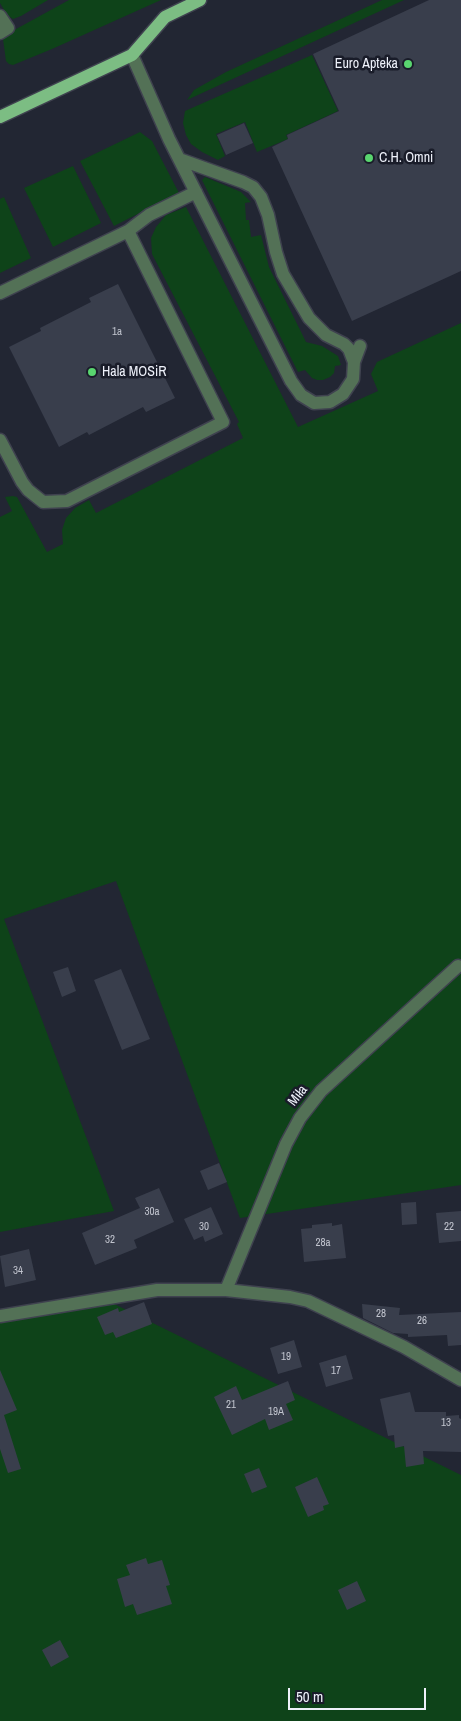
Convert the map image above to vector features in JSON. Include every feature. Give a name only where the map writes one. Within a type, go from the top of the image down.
[{"type":"main road","points":[[0,117],[132,55],[165,17],[200,0]]},
{"type":"street","points":[[0,16],[8,28],[0,32]]},
{"type":"street","points":[[132,55],[179,159],[291,381],[301,395],[314,403],[330,402],[343,394],[353,379],[354,362],[360,346]]},
{"type":"street","points":[[179,159],[253,187],[261,197],[268,215],[283,274],[309,318],[326,335],[344,344],[354,362]]},
{"type":"street","points":[[0,293],[128,231],[149,215],[196,192]]},
{"type":"street","points":[[0,440],[22,482],[28,490],[43,502],[67,500],[223,422],[128,231]]},
{"type":"street","name":"Miła","points":[[226,1290],[286,1144],[300,1118],[321,1092],[458,966]]},
{"type":"street","points":[[0,1316],[158,1290],[226,1290],[290,1297],[308,1301],[404,1347],[461,1380]]},
{"type":"green space","points":[[0,0],[48,0],[13,19],[7,15]]},
{"type":"green space","points":[[69,0],[161,0],[52,49],[13,65],[9,64],[6,61],[3,39],[7,34]]},
{"type":"green space","points":[[382,0],[404,0],[187,100],[194,90],[226,72]]},
{"type":"green space","points":[[312,55],[338,111],[286,135],[288,139],[257,152],[245,122],[216,134],[225,156],[218,160],[191,144],[183,123],[185,111]]},
{"type":"green space","points":[[140,132],[152,141],[179,193],[114,226],[80,161]]},
{"type":"green space","points":[[73,166],[101,223],[53,247],[24,188]]},
{"type":"green space","points":[[205,177],[241,192],[251,202],[245,203],[246,220],[249,220],[251,237],[261,235],[269,267],[306,342],[322,346],[338,356],[341,365],[335,366],[334,373],[330,377],[317,380],[312,378],[305,370],[298,372],[202,180]]},
{"type":"green space","points":[[4,197],[31,258],[0,273],[0,199]]},
{"type":"green space","points":[[186,207],[298,427],[378,391],[371,374],[377,362],[461,323],[461,1185],[240,1218],[116,881],[4,919],[114,1211],[0,1232],[0,517],[12,511],[5,497],[17,497],[47,552],[63,544],[62,530],[66,518],[75,508],[89,500],[96,513],[243,438],[237,424],[239,422],[152,254],[151,238],[156,227],[166,215]]},
{"type":"green space","points":[[98,1296],[461,1475],[461,1721],[0,1721],[0,1317]]},
{"type":"building","name":"C.H. Omni","points":[[429,0],[461,0],[461,271],[352,321],[272,147],[288,139],[287,135],[339,111],[313,54]]},
{"type":"building","points":[[244,123],[253,143],[226,155],[217,135]]},
{"type":"building","name":"Hala MOSiR","points":[[118,284],[175,398],[146,412],[143,407],[89,435],[87,432],[59,447],[9,347],[41,331],[40,328],[91,302],[89,298]]},
{"type":"building","points":[[68,967],[76,991],[62,997],[53,972]]},
{"type":"building","points":[[121,969],[150,1039],[122,1050],[94,980]]},
{"type":"building","points":[[219,1163],[227,1182],[208,1190],[200,1171]]},
{"type":"building","points":[[159,1188],[174,1222],[134,1240],[137,1248],[95,1265],[82,1233],[140,1208],[135,1198]]},
{"type":"building","points":[[416,1202],[417,1224],[402,1225],[401,1203]]},
{"type":"building","points":[[211,1207],[223,1234],[205,1242],[203,1236],[194,1240],[184,1219]]},
{"type":"building","points":[[461,1211],[461,1241],[439,1243],[436,1213]]},
{"type":"building","points":[[332,1223],[332,1226],[342,1224],[346,1258],[304,1262],[301,1229],[312,1228],[312,1225]]},
{"type":"building","points":[[29,1249],[36,1280],[5,1287],[0,1256]]},
{"type":"building","points":[[144,1302],[152,1324],[116,1338],[113,1332],[105,1335],[97,1317],[118,1308],[119,1312]]},
{"type":"building","points":[[362,1304],[400,1308],[399,1315],[461,1312],[461,1345],[448,1346],[447,1335],[408,1337],[408,1334],[393,1333],[363,1318]]},
{"type":"building","points":[[294,1340],[302,1367],[278,1374],[270,1348]]},
{"type":"building","points":[[346,1355],[353,1379],[326,1387],[319,1363]]},
{"type":"building","points":[[0,1370],[17,1410],[4,1415],[21,1469],[8,1473],[0,1449]]},
{"type":"building","points":[[288,1381],[295,1400],[286,1404],[293,1420],[269,1430],[265,1419],[232,1435],[214,1397],[236,1386],[242,1400]]},
{"type":"building","points":[[410,1392],[415,1412],[446,1412],[446,1416],[459,1415],[461,1419],[461,1452],[423,1451],[424,1464],[406,1467],[404,1446],[395,1448],[394,1435],[388,1436],[380,1399]]},
{"type":"building","points":[[259,1468],[267,1487],[252,1493],[244,1474]]},
{"type":"building","points":[[317,1477],[329,1504],[323,1506],[324,1510],[308,1517],[295,1487]]},
{"type":"building","points":[[146,1558],[148,1564],[162,1560],[170,1585],[166,1586],[172,1604],[137,1615],[133,1604],[125,1607],[117,1579],[130,1575],[126,1565]]},
{"type":"building","points":[[357,1581],[366,1601],[347,1610],[338,1590]]},
{"type":"building","points":[[60,1640],[69,1657],[51,1667],[42,1650]]},
{"type":"place","name":"Euro Apteka","points":[[408,64]]},
{"type":"place","name":"C.H. Omni","points":[[369,158]]},
{"type":"place","name":"Hala MOSiR","points":[[92,372]]}]
